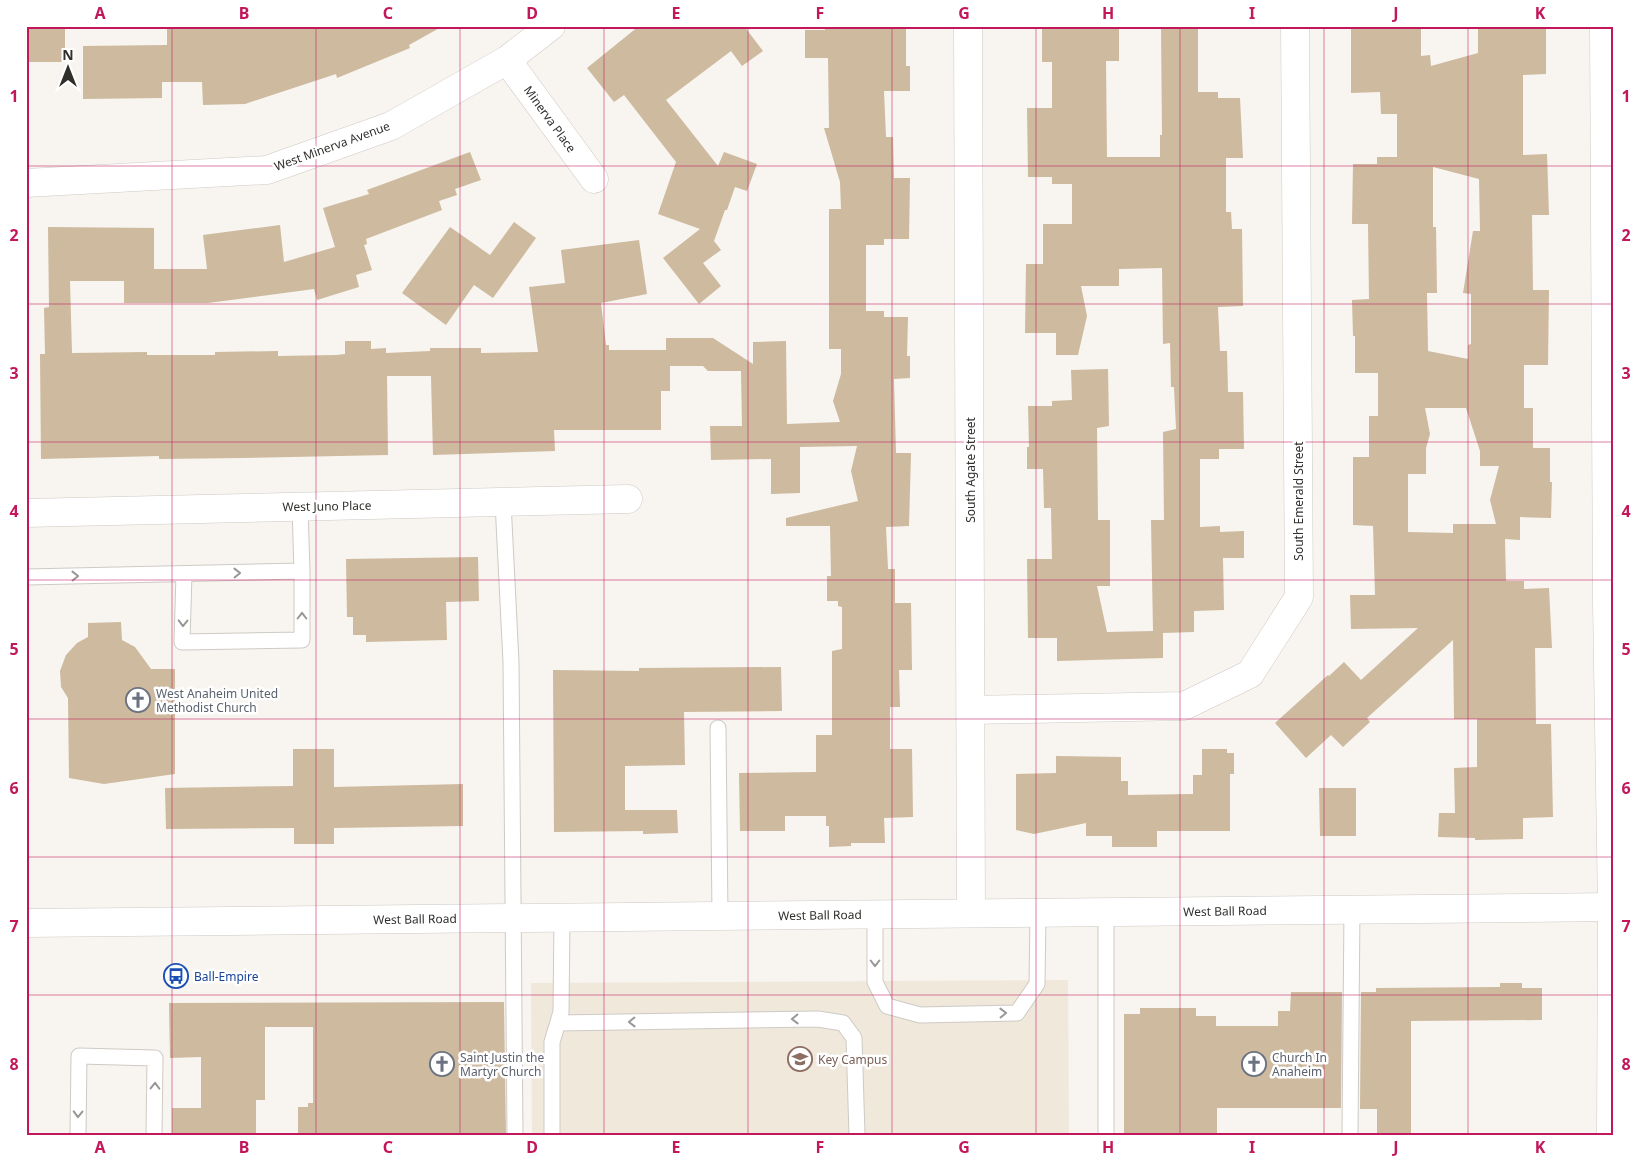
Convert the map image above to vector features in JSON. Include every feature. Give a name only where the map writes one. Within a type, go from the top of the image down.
[{"type":"street","name":"West Minerva Avenue","points":[[26,183],[267,170],[391,126],[507,60],[551,26]]},
{"type":"street","name":"South Agate Street","points":[[968,26],[971,913]]},
{"type":"street","name":"South Emerald Street","points":[[971,710],[1184,706],[1250,674],[1299,597],[1295,26]]},
{"type":"street","points":[[1604,26],[1609,124],[1613,907],[1611,1135]]},
{"type":"street","name":"Minerva Place","points":[[507,60],[594,179]]},
{"type":"street","name":"West Juno Place","points":[[26,513],[628,499]]},
{"type":"street","name":"West Ball Road","points":[[26,923],[1613,907]]},
{"type":"lane","points":[[503,502],[511,662],[516,1135]]},
{"type":"lane","points":[[184,574],[182,642],[302,640],[300,507]]},
{"type":"lane","points":[[26,577],[302,571]]},
{"type":"lane","points":[[718,728],[720,916]]},
{"type":"lane","points":[[1350,1135],[1352,909]]},
{"type":"lane","points":[[1106,912],[1106,1135]]},
{"type":"lane","points":[[875,914],[875,982],[887,1006],[920,1015],[1017,1013],[1037,984],[1038,913]]},
{"type":"lane","points":[[552,1135],[552,1042],[561,1012],[562,918]]},
{"type":"lane","points":[[558,1023],[818,1019],[843,1023],[854,1038],[857,1135]]},
{"type":"lane","points":[[78,1135],[79,1056],[155,1058],[154,1135]]},
{"type":"shaded area","name":"Key Campus","points":[[1068,980],[1069,1135],[532,1135],[531,983]]},
{"type":"building","points":[[37,26],[63,26],[65,28],[65,62],[26,62],[26,28],[37,28]]},
{"type":"building","points":[[188,26],[443,26],[409,45],[410,48],[337,78],[336,74],[245,104],[203,105],[202,82],[162,82],[162,98],[83,99],[83,46],[167,45],[167,28],[188,28]]},
{"type":"building","points":[[639,26],[744,26],[763,51],[742,66],[731,51],[666,100],[718,166],[724,152],[757,164],[747,191],[735,187],[727,210],[725,210],[714,241],[721,250],[703,263],[721,286],[699,304],[663,258],[700,229],[658,214],[676,162],[624,95],[614,102],[587,68]]},
{"type":"building","points":[[825,26],[877,26],[877,29],[906,29],[906,66],[910,66],[910,91],[884,91],[886,137],[893,137],[894,178],[910,178],[909,239],[884,239],[884,245],[866,245],[866,311],[884,311],[884,317],[908,317],[907,356],[910,356],[910,378],[894,379],[896,453],[911,453],[909,526],[886,527],[888,569],[895,569],[895,603],[911,603],[912,670],[899,670],[900,707],[890,707],[890,749],[912,749],[913,817],[884,818],[885,843],[851,843],[851,846],[829,847],[829,826],[826,826],[826,816],[785,816],[785,831],[740,831],[739,773],[816,772],[816,735],[832,735],[832,651],[842,649],[842,607],[838,606],[838,601],[827,601],[827,576],[831,576],[830,526],[786,526],[786,518],[858,501],[851,471],[857,446],[800,447],[800,493],[771,494],[771,459],[711,460],[710,426],[742,426],[741,371],[708,371],[703,366],[670,366],[670,391],[661,391],[661,430],[554,430],[555,451],[433,455],[431,376],[387,376],[388,455],[159,459],[159,456],[41,459],[40,354],[45,354],[44,308],[49,307],[48,227],[154,228],[154,269],[207,269],[203,235],[280,225],[284,262],[335,247],[323,208],[369,194],[367,190],[470,152],[481,180],[455,189],[457,195],[439,201],[442,210],[366,239],[367,244],[364,245],[372,270],[356,275],[359,287],[317,300],[314,289],[208,303],[124,303],[124,281],[70,281],[72,353],[147,352],[147,355],[215,355],[215,352],[278,351],[278,356],[336,355],[345,354],[345,341],[371,341],[371,349],[386,348],[386,353],[430,351],[430,348],[481,348],[481,353],[538,352],[529,287],[565,283],[561,250],[639,240],[647,294],[601,303],[606,345],[609,345],[609,350],[666,350],[666,338],[713,338],[753,364],[753,342],[786,341],[787,424],[840,422],[833,401],[841,374],[841,349],[829,349],[829,209],[841,209],[840,182],[824,128],[829,128],[828,58],[805,58],[805,30],[825,30]]},
{"type":"building","points":[[1042,26],[1119,26],[1119,61],[1106,61],[1107,157],[1160,157],[1160,135],[1162,135],[1161,26],[1198,26],[1198,92],[1218,92],[1218,98],[1240,98],[1243,158],[1226,158],[1226,212],[1231,212],[1232,229],[1242,229],[1243,306],[1218,307],[1220,351],[1227,351],[1228,392],[1243,392],[1244,449],[1219,449],[1219,459],[1200,459],[1200,527],[1220,526],[1220,532],[1244,531],[1244,558],[1223,558],[1224,610],[1194,611],[1194,632],[1163,633],[1163,658],[1057,661],[1057,638],[1028,638],[1027,559],[1052,559],[1051,508],[1044,508],[1043,469],[1027,469],[1027,447],[1029,447],[1028,406],[1052,406],[1052,401],[1072,400],[1071,370],[1108,369],[1109,426],[1097,428],[1098,520],[1110,520],[1110,586],[1097,586],[1107,632],[1153,631],[1151,520],[1164,520],[1163,432],[1176,429],[1174,387],[1171,387],[1170,343],[1163,344],[1162,268],[1119,269],[1119,286],[1081,286],[1087,316],[1078,355],[1056,355],[1056,333],[1025,333],[1026,264],[1043,264],[1043,224],[1072,224],[1072,184],[1052,184],[1052,177],[1028,177],[1027,108],[1052,108],[1052,62],[1042,62]]},
{"type":"building","points":[[1351,26],[1421,26],[1421,56],[1430,55],[1431,66],[1478,53],[1478,26],[1546,26],[1546,74],[1523,75],[1523,155],[1547,154],[1549,215],[1532,215],[1533,290],[1549,290],[1548,365],[1524,365],[1524,408],[1533,408],[1533,448],[1550,448],[1550,482],[1552,482],[1551,518],[1520,517],[1520,540],[1505,539],[1506,581],[1524,581],[1524,589],[1549,588],[1552,648],[1535,648],[1536,724],[1551,724],[1553,817],[1523,818],[1523,839],[1475,840],[1475,838],[1438,837],[1439,813],[1455,813],[1454,768],[1477,767],[1477,719],[1454,719],[1453,640],[1367,718],[1370,722],[1343,747],[1331,735],[1306,758],[1275,723],[1344,662],[1361,680],[1418,628],[1351,629],[1350,595],[1375,595],[1373,526],[1353,525],[1353,457],[1369,457],[1369,416],[1378,416],[1378,373],[1355,373],[1355,336],[1353,336],[1352,300],[1369,299],[1368,224],[1352,224],[1353,164],[1377,164],[1377,157],[1397,157],[1397,114],[1381,114],[1380,92],[1351,93]],"holes":[[[1433,167],[1479,179],[1480,231],[1473,231],[1463,293],[1471,294],[1471,344],[1468,345],[1468,359],[1428,351],[1427,293],[1437,293],[1436,227],[1433,227]],[[1425,408],[1466,408],[1480,451],[1480,466],[1499,466],[1490,500],[1496,524],[1453,524],[1453,533],[1408,532],[1408,474],[1426,474],[1426,448],[1430,434]]]},
{"type":"building","points":[[514,222],[536,238],[493,298],[474,285],[446,325],[402,293],[450,227],[490,255]]},
{"type":"building","points":[[478,557],[479,601],[446,602],[447,640],[366,642],[366,635],[353,635],[353,617],[347,617],[346,559]]},
{"type":"building","points":[[121,622],[122,640],[135,647],[151,669],[175,669],[175,774],[104,784],[69,778],[68,698],[61,687],[60,671],[66,655],[77,643],[88,637],[88,623]]},
{"type":"building","points":[[781,667],[782,711],[684,712],[685,765],[625,766],[625,810],[677,810],[678,833],[643,834],[643,831],[554,832],[553,670],[639,671],[639,668]]},
{"type":"building","points":[[293,749],[334,749],[334,787],[463,784],[463,826],[334,828],[334,844],[294,844],[294,828],[166,829],[165,788],[293,786]]},
{"type":"building","points":[[1202,749],[1227,749],[1227,753],[1234,753],[1234,774],[1230,774],[1230,831],[1157,831],[1157,847],[1112,847],[1112,836],[1086,836],[1086,823],[1034,834],[1016,830],[1016,774],[1056,773],[1056,756],[1121,757],[1121,781],[1128,781],[1128,795],[1193,794],[1193,775],[1202,775]]},
{"type":"building","points":[[1319,788],[1356,788],[1356,836],[1320,836]]},
{"type":"building","points":[[1500,983],[1522,983],[1522,988],[1542,988],[1542,1020],[1411,1021],[1411,1135],[1377,1135],[1377,1109],[1360,1109],[1361,992],[1376,992],[1376,988],[1500,987]]},
{"type":"building","points":[[1291,992],[1342,992],[1341,1108],[1217,1108],[1217,1135],[1124,1135],[1124,1014],[1140,1014],[1140,1008],[1196,1008],[1196,1016],[1216,1016],[1216,1026],[1278,1026],[1278,1011],[1290,1011]]},
{"type":"building","points":[[504,1002],[506,1135],[298,1135],[298,1107],[308,1107],[308,1103],[313,1103],[313,1027],[265,1027],[265,1100],[256,1100],[256,1135],[172,1135],[172,1108],[201,1108],[201,1057],[170,1058],[169,1003]]},
{"type":"place","name":"West Anaheim United Methodist Church","points":[[138,700]]},
{"type":"place","name":"Ball-Empire","points":[[176,976]]},
{"type":"place","name":"Key Campus","points":[[800,1059]]},
{"type":"place","name":"Saint Justin the Martyr Church","points":[[442,1064]]},
{"type":"place","name":"Church In Anaheim","points":[[1254,1064]]}]
